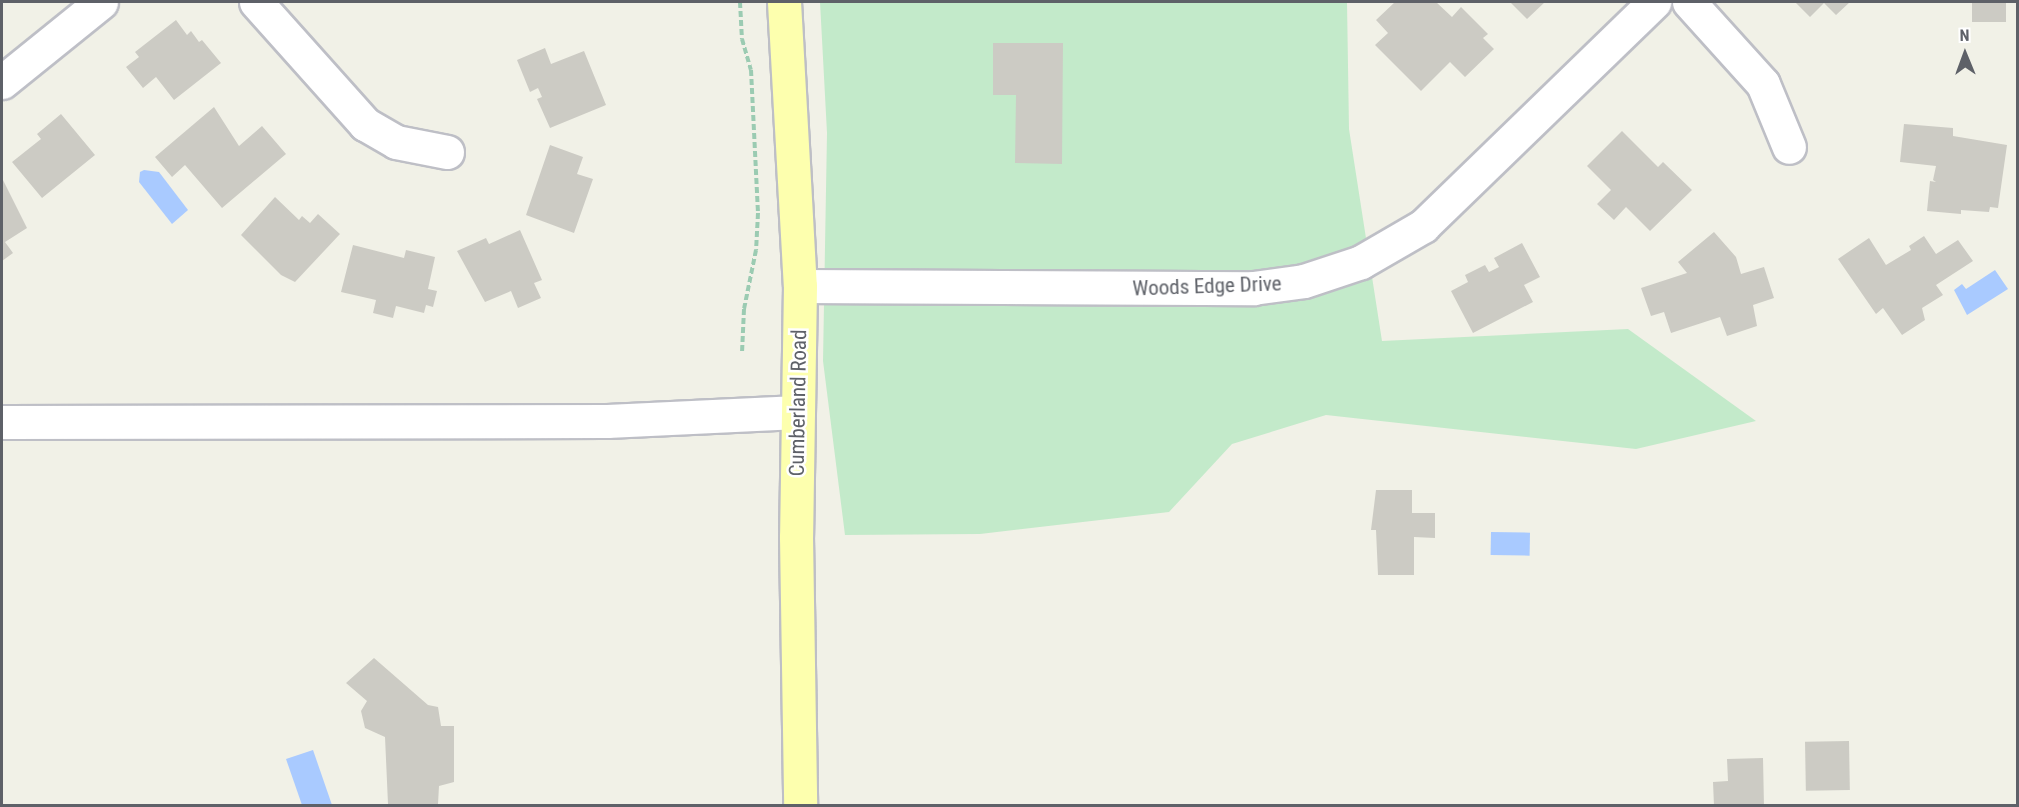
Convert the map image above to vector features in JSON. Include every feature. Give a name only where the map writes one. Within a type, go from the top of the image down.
[{"type":"main road","name":"Cumberland Road","points":[[784,2],[800,286],[798,412],[800,806]]},
{"type":"street","points":[[2,82],[101,2]]},
{"type":"street","points":[[256,2],[365,124],[396,142],[447,152]]},
{"type":"street","name":"Woods Edge Drive","points":[[800,286],[1253,288],[1305,281],[1361,262],[1423,226],[1654,2]]},
{"type":"street","points":[[1689,2],[1763,84],[1789,147]]},
{"type":"street","points":[[2,422],[607,421],[798,412]]},
{"type":"path","points":[[740,2],[741,39],[751,70],[758,213],[756,250],[744,309],[742,353]]},
{"type":"green space","points":[[820,2],[1347,2],[1349,129],[1382,341],[1628,329],[1756,421],[1636,449],[1326,415],[1232,444],[1169,512],[980,534],[845,535],[823,361],[827,133]]},
{"type":"water","points":[[144,170],[159,172],[188,210],[172,224],[139,182],[140,172]]},
{"type":"water","points":[[1995,270],[2008,289],[1967,315],[1954,290],[1962,284],[1966,289]]},
{"type":"water","points":[[1491,532],[1530,533],[1530,556],[1491,555]]},
{"type":"water","points":[[313,750],[332,805],[302,805],[286,759]]},
{"type":"building","points":[[1395,2],[1436,2],[1452,17],[1461,7],[1488,34],[1483,38],[1494,49],[1465,77],[1450,62],[1421,91],[1375,45],[1388,33],[1376,20]]},
{"type":"building","points":[[1510,2],[1545,2],[1527,19]]},
{"type":"building","points":[[1795,2],[1850,2],[1836,15],[1824,3],[1810,17]]},
{"type":"building","points":[[1972,2],[2006,2],[2006,22],[1972,22]]},
{"type":"building","points":[[176,20],[187,35],[191,31],[199,42],[202,40],[221,63],[174,100],[156,77],[143,88],[126,67],[139,57],[135,52]]},
{"type":"building","points":[[993,43],[1063,43],[1062,164],[1015,163],[1016,95],[993,95]]},
{"type":"building","points":[[545,48],[551,64],[584,51],[606,105],[550,128],[537,99],[542,97],[538,88],[530,92],[517,60]]},
{"type":"building","points":[[214,107],[239,146],[262,126],[286,154],[222,208],[185,165],[172,177],[155,157]]},
{"type":"building","points":[[61,114],[95,155],[42,198],[12,162],[41,139],[37,134]]},
{"type":"building","points":[[1904,124],[1953,128],[1953,136],[2007,145],[1998,208],[1990,207],[1989,212],[1961,210],[1961,214],[1927,211],[1930,181],[1936,182],[1933,180],[1936,166],[1900,162]]},
{"type":"building","points":[[1622,131],[1658,167],[1663,162],[1692,190],[1650,231],[1626,207],[1614,220],[1597,204],[1611,190],[1587,166]]},
{"type":"building","points":[[550,145],[583,157],[577,174],[593,179],[574,233],[526,215]]},
{"type":"building","points":[[2,178],[27,228],[5,242],[13,253],[2,261]]},
{"type":"building","points":[[275,197],[299,220],[302,216],[310,223],[318,214],[340,234],[295,282],[281,275],[241,235]]},
{"type":"building","points":[[520,230],[542,280],[534,283],[541,298],[518,308],[511,291],[485,302],[457,251],[486,238],[489,244]]},
{"type":"building","points":[[1714,232],[1736,257],[1741,274],[1764,267],[1774,298],[1753,305],[1757,326],[1727,336],[1720,317],[1671,333],[1664,312],[1651,316],[1641,288],[1687,273],[1678,262]]},
{"type":"building","points":[[1924,236],[1936,254],[1958,240],[1973,261],[1936,285],[1943,295],[1922,308],[1925,320],[1902,335],[1883,308],[1876,314],[1838,259],[1869,238],[1886,265],[1911,250],[1909,246]]},
{"type":"building","points":[[1522,243],[1540,277],[1524,285],[1533,302],[1473,333],[1451,291],[1468,282],[1465,275],[1485,265],[1489,272],[1499,267],[1494,258]]},
{"type":"building","points":[[353,245],[404,258],[406,250],[435,257],[428,289],[437,291],[433,307],[426,305],[424,313],[396,306],[393,318],[373,313],[376,300],[341,292]]},
{"type":"building","points":[[1376,490],[1412,490],[1412,513],[1435,513],[1435,538],[1414,537],[1414,575],[1378,575],[1376,530],[1371,530]]},
{"type":"building","points":[[374,658],[428,705],[438,707],[441,726],[454,726],[454,782],[439,786],[438,804],[388,804],[385,737],[365,728],[361,711],[367,701],[346,683]]},
{"type":"building","points":[[1849,741],[1850,790],[1806,791],[1805,742]]},
{"type":"building","points":[[1763,758],[1764,806],[1714,806],[1713,782],[1728,781],[1727,759]]}]
